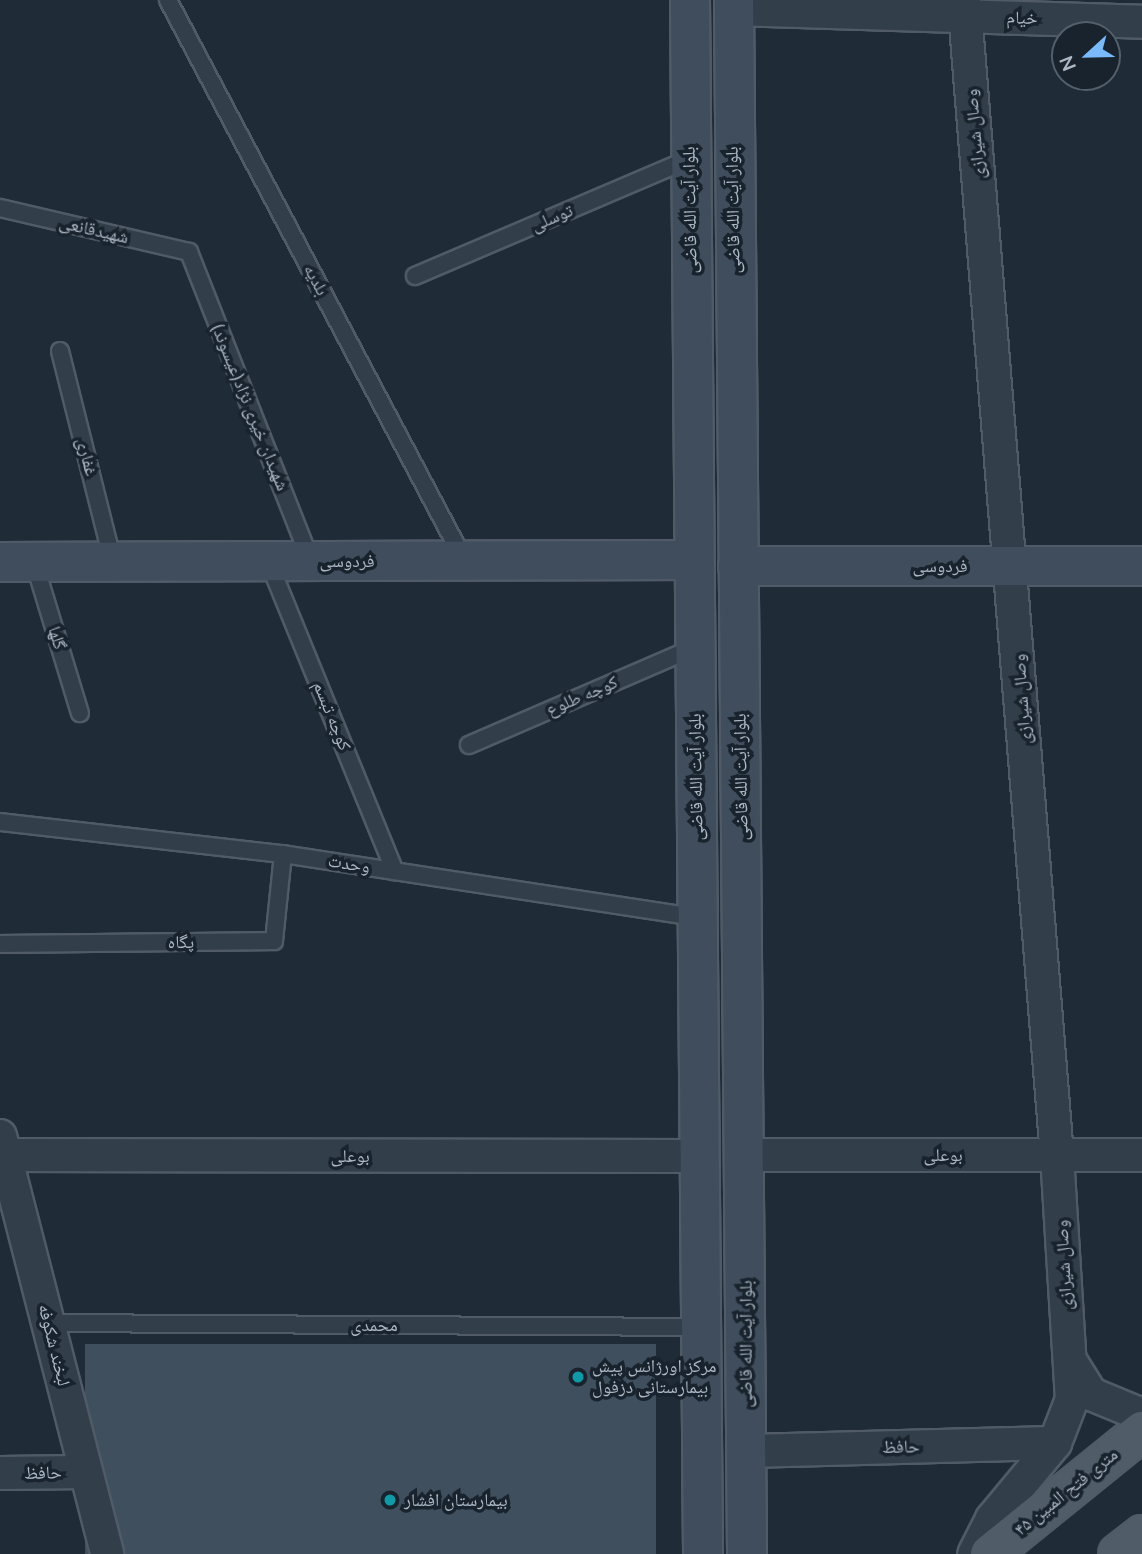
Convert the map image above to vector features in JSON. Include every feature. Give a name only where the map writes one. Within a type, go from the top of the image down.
[{"type":"main road","name":"بلوار آیت‌ الله قاضی","points":[[690,0],[689,152],[703,1554]]},
{"type":"main road","name":"بلوار آیت ‌الله قاضی","points":[[734,5],[732,145],[747,1554]]},
{"type":"main road","points":[[689,152],[732,145]]},
{"type":"main road","name":"فردوسی","points":[[17,562],[694,561]]},
{"type":"main road","name":"فردوسی","points":[[738,566],[1142,566]]},
{"type":"main road","points":[[698,1012],[743,1012]]},
{"type":"main road","name":"۴۵ متری فتح المبین","points":[[990,1554],[1142,1431]]},
{"type":"main road","points":[[1118,1554],[1142,1535]]},
{"type":"street","name":"خیام","points":[[734,5],[965,8],[1142,22]]},
{"type":"street","name":"وصال شیرازی","points":[[965,8],[1012,566],[1057,1155],[1072,1399],[1055,1443]]},
{"type":"street","name":"بوعلی","points":[[2,1149],[699,1156]]},
{"type":"street","name":"لبخند شکوفه","points":[[2,1149],[107,1554]]},
{"type":"street","name":"بوعلی","points":[[744,1155],[1142,1155]]},
{"type":"street","points":[[1069,1359],[1091,1394],[1142,1415]]},
{"type":"street","name":"حافظ","points":[[746,1451],[1055,1443]]},
{"type":"street","points":[[974,1554],[992,1519],[1055,1443]]},
{"type":"street","name":"حافظ","points":[[0,1473],[86,1472]]},
{"type":"lane","name":"بلدیه","points":[[168,0],[464,561]]},
{"type":"lane","name":"توسلی","points":[[415,276],[689,152]]},
{"type":"lane","name":"شهیدقانعی","points":[[0,208],[189,252]]},
{"type":"lane","name":"شهیدان خیری نژاد(عیسوند)","points":[[189,252],[311,561]]},
{"type":"lane","name":"غفاری","points":[[60,351],[113,562]]},
{"type":"lane","name":"کوچه تبسم","points":[[269,561],[395,872]]},
{"type":"lane","name":"گلها","points":[[17,562],[80,713]]},
{"type":"lane","name":"کوچه طلوع","points":[[468,745],[695,647]]},
{"type":"lane","name":"وحدت","points":[[0,822],[283,854],[697,918]]},
{"type":"lane","name":"پگاه","points":[[0,944],[275,941],[283,854]]},
{"type":"lane","name":"محمدی","points":[[48,1322],[701,1327]]},
{"type":"building","name":"بیمارستان افشار","points":[[85,1344],[656,1344],[656,1554],[85,1554]]},
{"type":"place","name":"مرکز اورژانس پیش بیمارستانی دزفول","points":[[578,1377]]},
{"type":"place","name":"بیمارستان افشار","points":[[390,1500]]}]
